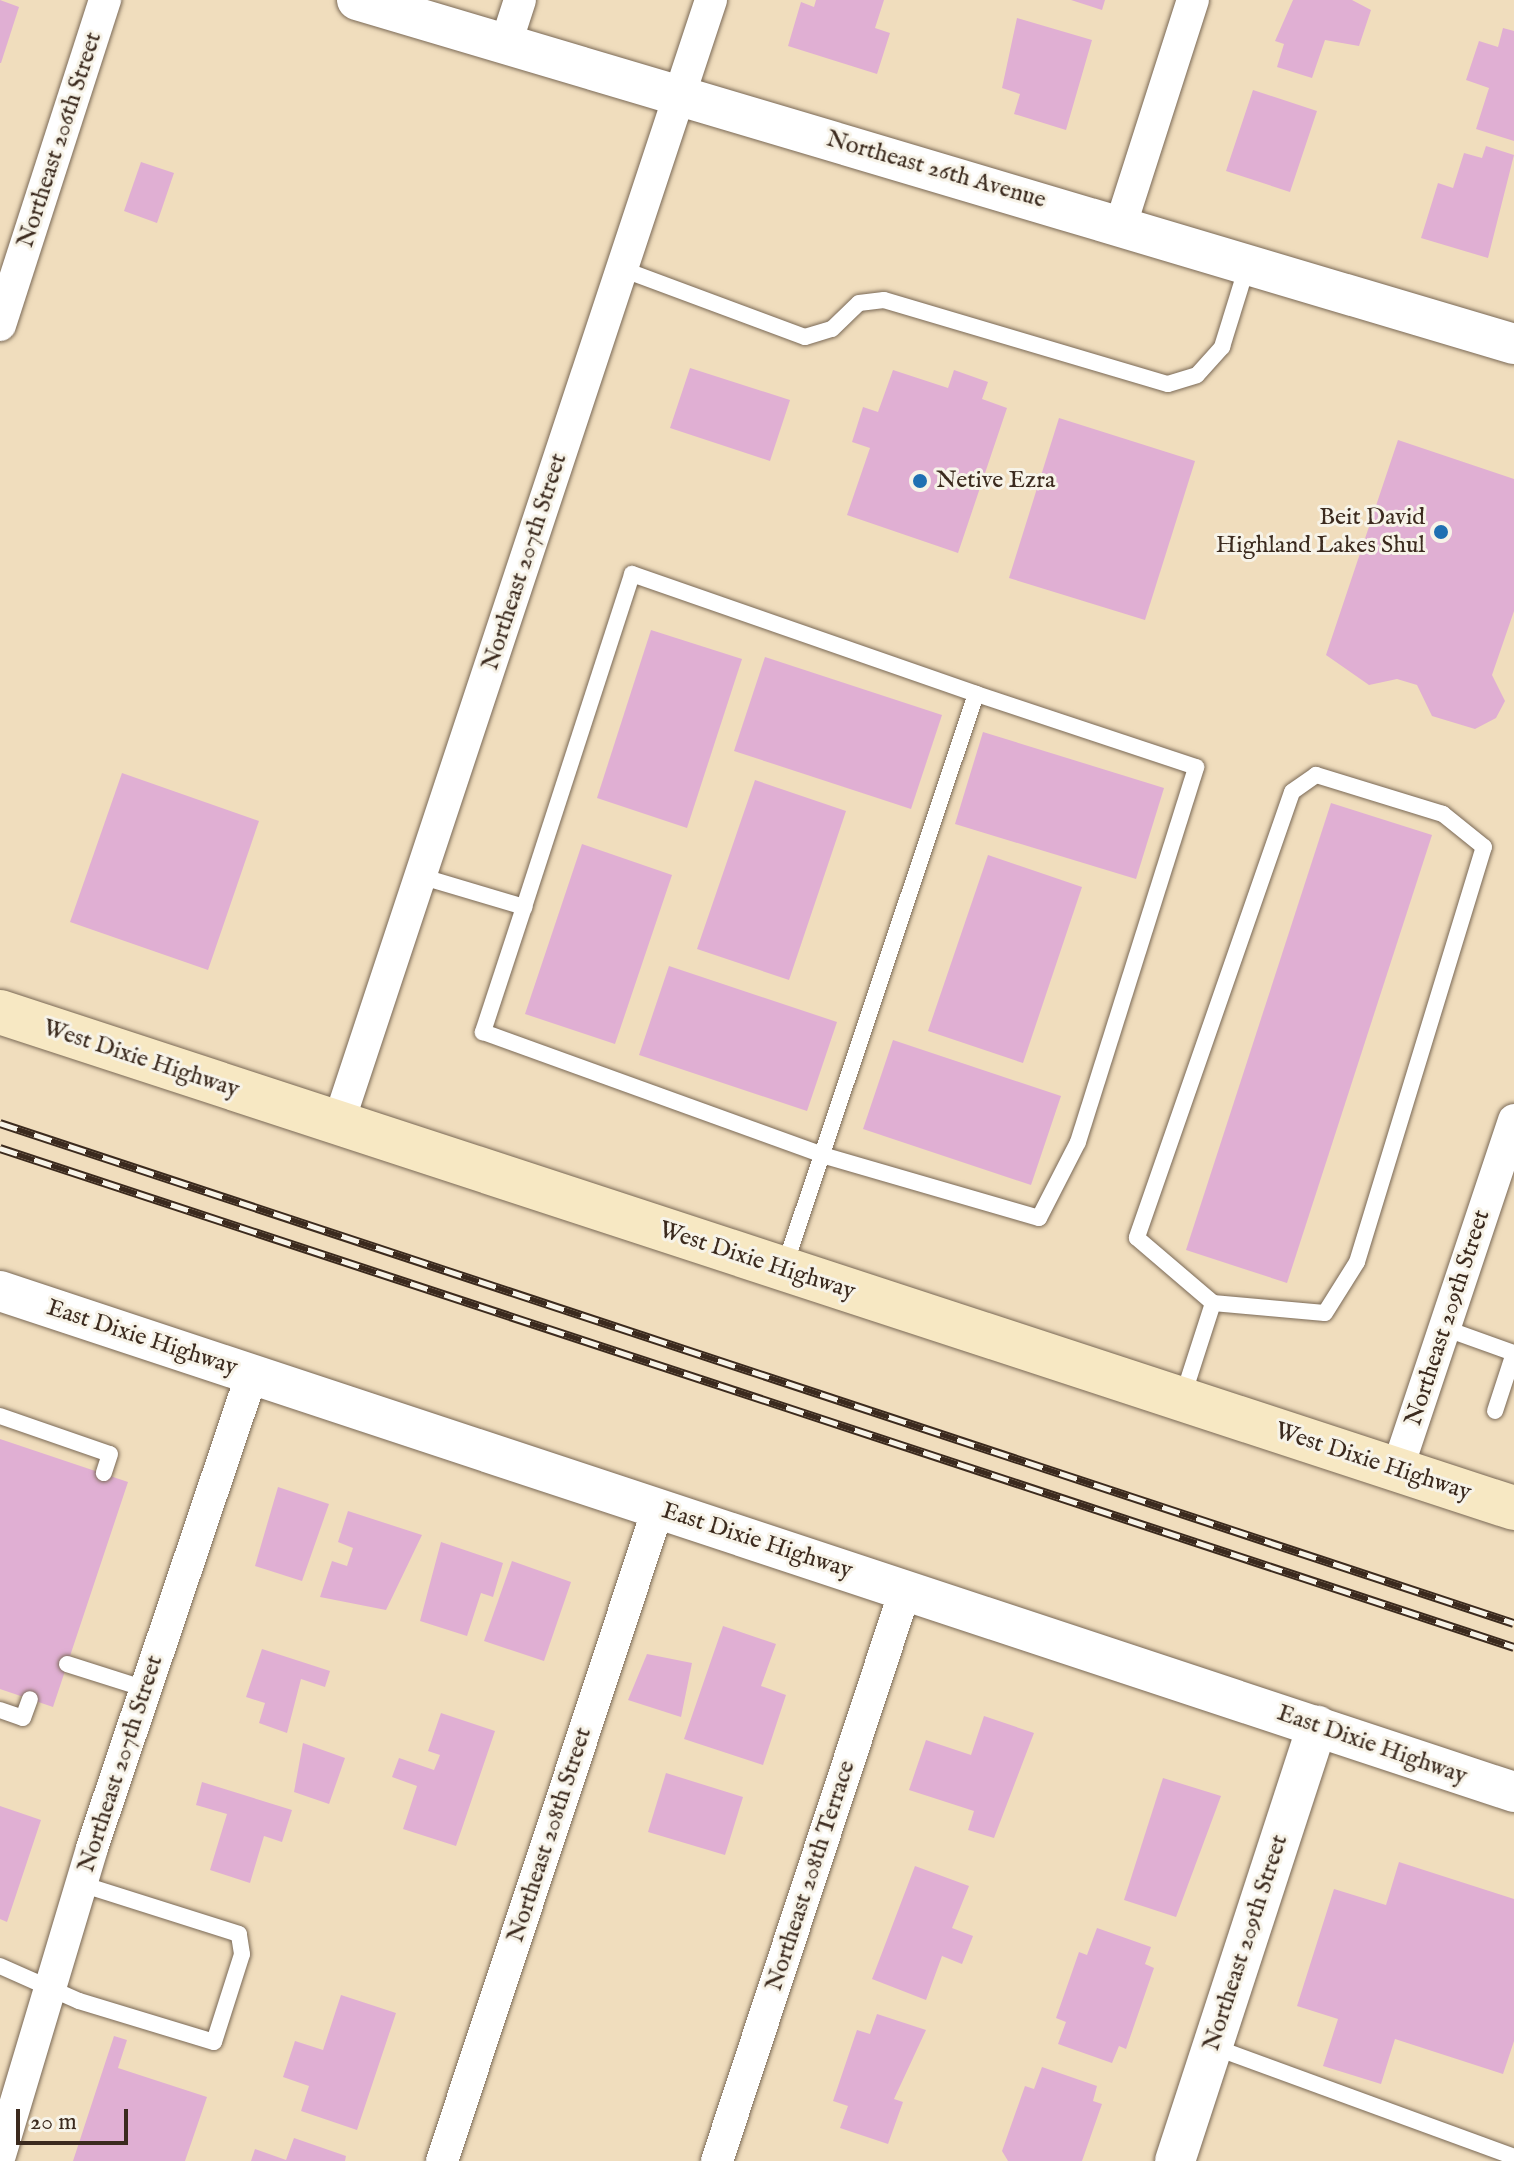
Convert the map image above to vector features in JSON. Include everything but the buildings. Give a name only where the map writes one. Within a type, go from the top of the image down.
[{"type":"main road","name":"West Dixie Highway","points":[[0,1012],[1514,1508]]},
{"type":"street","name":"Northeast 206th Street","points":[[0,325],[105,0]]},
{"type":"street","name":"Northeast 26th Avenue","points":[[357,0],[1121,224],[1514,344]]},
{"type":"street","points":[[506,43],[520,0]]},
{"type":"street","name":"Northeast 207th Street","points":[[338,1124],[711,0]]},
{"type":"street","points":[[1121,224],[1193,0]]},
{"type":"street","name":"Northeast 209th Street","points":[[1397,1470],[1444,1328],[1506,1173],[1514,1120]]},
{"type":"street","name":"East Dixie Highway","points":[[0,1291],[1514,1792]]},
{"type":"street","name":"Northeast 207th Street","points":[[0,2155],[49,1982],[252,1374]]},
{"type":"street","name":"Northeast 208th Street","points":[[442,2161],[658,1509]]},
{"type":"street","name":"Northeast 208th Terrace","points":[[717,2161],[905,1591]]},
{"type":"street","name":"Northeast 209th Street","points":[[1182,2159],[1212,2047],[1317,1726]]},
{"type":"lane","points":[[622,269],[805,337],[832,329],[859,303],[884,300],[1168,384],[1197,375],[1222,347],[1248,263]]},
{"type":"lane","points":[[632,574],[976,694],[1196,767],[1078,1142],[1039,1218],[822,1155],[483,1032],[632,574]]},
{"type":"lane","points":[[784,1270],[976,694]]},
{"type":"lane","points":[[1316,775],[1443,814],[1484,847],[1357,1262],[1325,1313],[1213,1303],[1137,1238],[1292,792],[1316,775]]},
{"type":"lane","points":[[420,876],[524,907]]},
{"type":"lane","points":[[1181,1400],[1213,1303]]},
{"type":"lane","points":[[1444,1328],[1514,1353],[1495,1411]]},
{"type":"lane","points":[[0,1416],[110,1454],[104,1473]]},
{"type":"lane","points":[[67,1664],[146,1689]]},
{"type":"lane","points":[[0,1710],[23,1718],[30,1699]]},
{"type":"lane","points":[[0,1966],[49,1982],[79,2001],[214,2042],[242,1954],[239,1934],[81,1884]]},
{"type":"lane","points":[[1212,2047],[1514,2157]]},
{"type":"railway","points":[[0,1123],[1514,1623]]},
{"type":"railway","points":[[0,1148],[1514,1647]]},
{"type":"place","name":"Netive Ezra","points":[[920,481]]},
{"type":"place","name":"Beit David Highland Lakes Shul","points":[[1441,532]]}]
